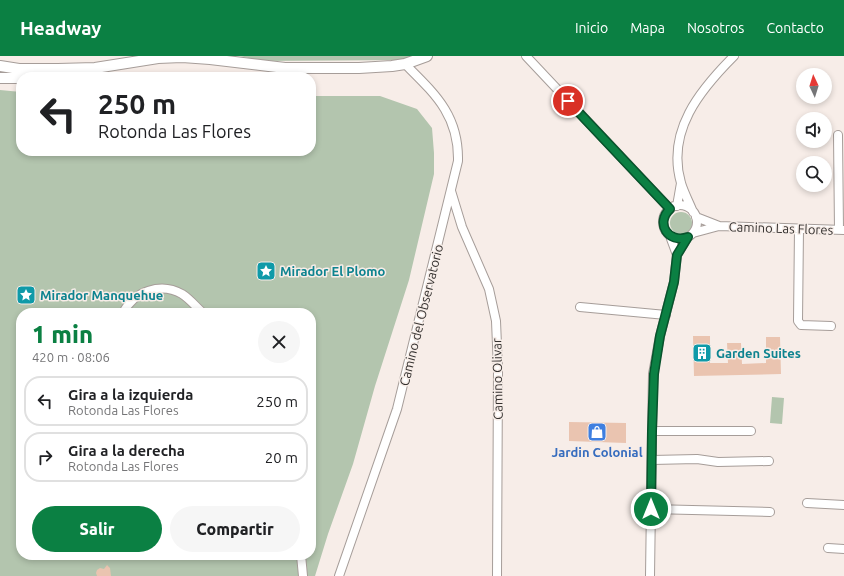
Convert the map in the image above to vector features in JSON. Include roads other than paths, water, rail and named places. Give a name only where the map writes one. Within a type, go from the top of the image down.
[{"type":"main road","points":[[76,72],[158,58],[177,57],[210,59],[286,68],[359,68],[405,64],[427,56]]},
{"type":"main road","points":[[0,66],[19,69],[95,68]]},
{"type":"main road","points":[[0,78],[16,78]]},
{"type":"street","points":[[526,56],[674,208]]},
{"type":"street","points":[[677,255],[696,228],[694,214],[681,182],[678,152],[680,138],[690,110],[705,88],[734,56]]},
{"type":"street","name":"Camino del Observatorio","points":[[340,576],[397,409],[458,161],[457,142],[449,115],[438,99],[405,64]]},
{"type":"street","points":[[838,135],[841,230]]},
{"type":"street","points":[[674,208],[681,182]]},
{"type":"street","name":"Camino Olivar","points":[[451,190],[462,227],[489,289],[496,321],[498,369],[497,576]]},
{"type":"street","points":[[650,576],[654,374],[660,336],[674,282],[677,255],[663,222],[666,213],[674,208],[686,207],[694,214]]},
{"type":"street","name":"Camino Las Flores","points":[[694,214],[719,226]]},
{"type":"street","name":"Camino Las Flores","points":[[690,235],[719,226],[841,230]]},
{"type":"street","points":[[799,229],[798,321],[801,324],[831,326]]},
{"type":"street","points":[[670,236],[679,239],[690,235]]},
{"type":"street","points":[[126,308],[138,295],[150,290],[163,289],[182,294],[197,308]]},
{"type":"street","points":[[580,307],[666,315]]},
{"type":"street","points":[[652,431],[752,431]]},
{"type":"street","points":[[652,460],[697,459],[718,462],[769,461]]},
{"type":"street","points":[[807,503],[844,505]]},
{"type":"street","points":[[651,509],[770,512]]},
{"type":"street","points":[[828,548],[844,549]]},
{"type":"street","points":[[301,560],[303,576]]},
{"type":"place","name":"Mirador El Plomo","points":[[266,271]]},
{"type":"place","name":"Mirador Manquehue","points":[[26,295]]},
{"type":"place","name":"Garden Suites","points":[[702,353]]},
{"type":"place","name":"Jardin Colonial","points":[[597,432]]}]
